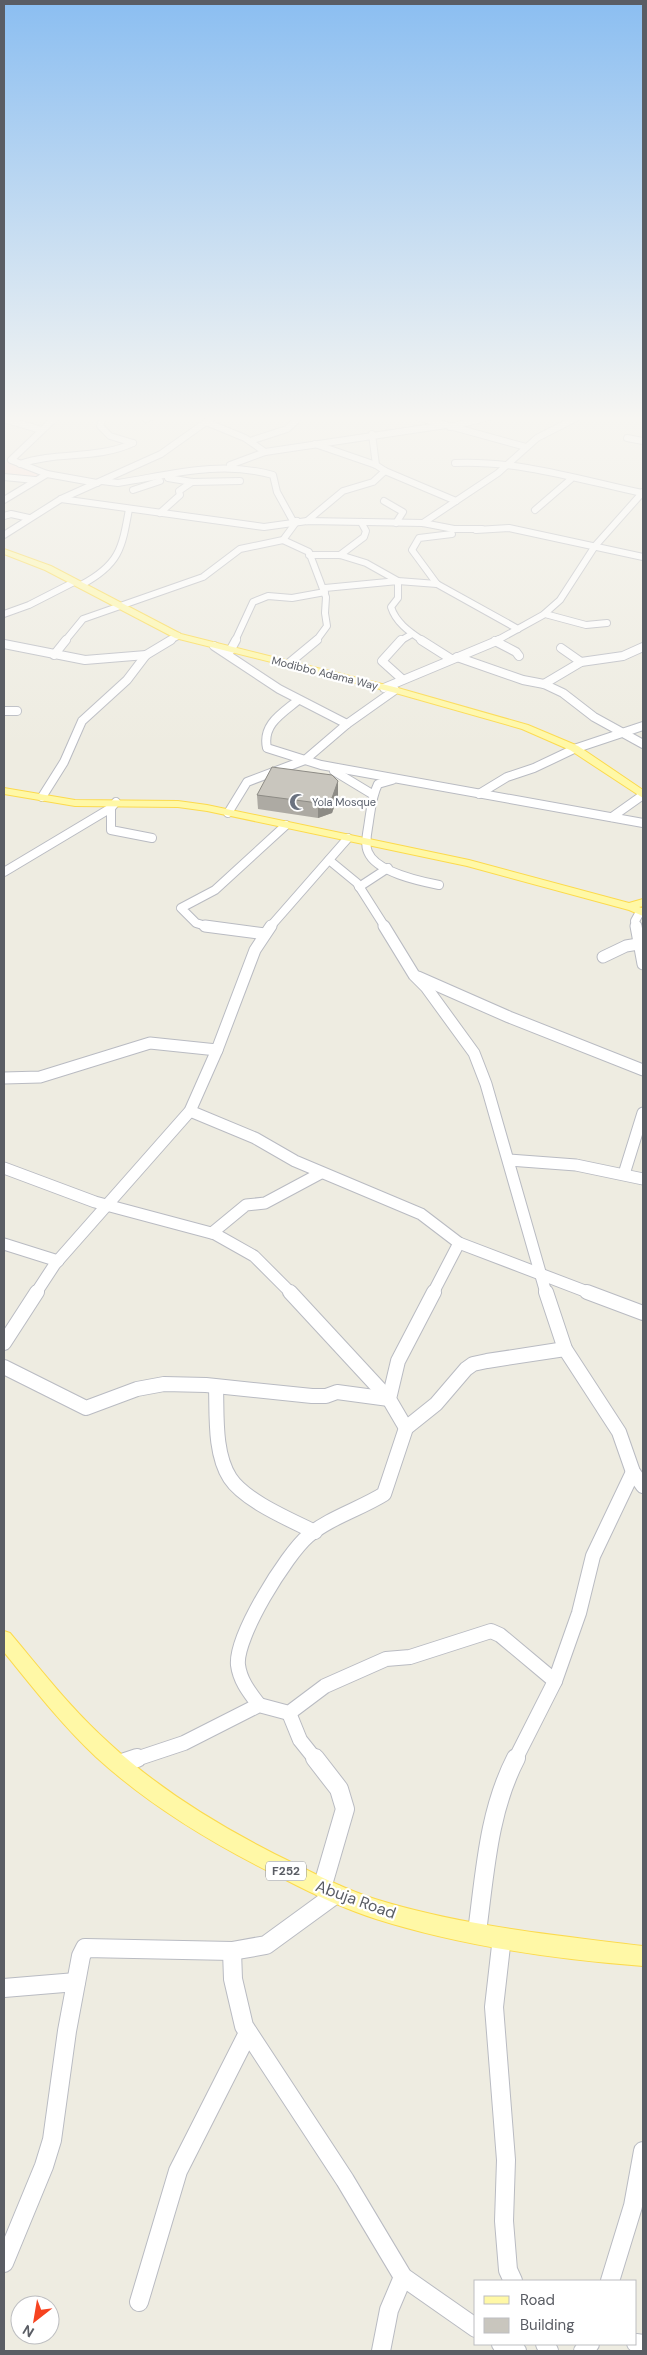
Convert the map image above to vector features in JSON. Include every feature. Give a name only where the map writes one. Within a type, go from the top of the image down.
[{"type":"main road","name":"Modibbo Adama Way","points":[[4,551],[27,559],[77,583],[178,636],[395,690],[525,727],[551,737],[574,749],[643,795]]},
{"type":"main road","points":[[4,790],[75,802],[114,805],[178,804],[228,813],[470,862],[610,902],[639,908]]},
{"type":"main road","name":"Abuja Road","points":[[4,1639],[70,1714],[119,1764],[192,1819],[247,1852],[329,1891],[385,1912],[502,1937],[643,1956]]},
{"type":"street","points":[[4,535],[16,527]]},
{"type":"street","points":[[4,614],[103,573],[121,554],[126,527]]},
{"type":"street","points":[[283,540],[293,527]]},
{"type":"street","points":[[340,555],[364,537],[366,532],[363,527]]},
{"type":"street","points":[[443,527],[454,529],[509,528],[643,557]]},
{"type":"street","points":[[384,688],[495,642],[545,614],[561,599],[595,547],[611,527]]},
{"type":"street","points":[[482,529],[419,538],[412,550],[426,566],[429,576],[437,584],[518,629]]},
{"type":"street","points":[[54,655],[83,620],[203,577],[240,549],[283,540],[306,549],[312,567],[325,590],[327,600],[324,613],[328,624],[326,631],[288,664]]},
{"type":"street","points":[[309,555],[340,555],[366,563],[398,581]]},
{"type":"street","points":[[398,581],[398,598],[391,610],[412,634],[454,658],[523,680],[544,684],[563,693],[594,717],[643,744]]},
{"type":"street","points":[[230,650],[244,626],[249,607],[253,602],[268,596],[292,598],[325,590],[398,581],[437,584]]},
{"type":"street","points":[[545,614],[586,625],[607,623]]},
{"type":"street","points":[[402,679],[389,669],[382,661],[382,658],[400,641],[412,634]]},
{"type":"street","points":[[42,797],[64,762],[82,720],[127,680],[146,655],[178,636]]},
{"type":"street","points":[[495,642],[516,652],[519,656]]},
{"type":"street","points":[[4,644],[54,655],[100,660],[146,655]]},
{"type":"street","points":[[214,646],[240,666],[297,701],[347,724]]},
{"type":"street","points":[[544,684],[582,662],[606,656],[623,656],[643,647]]},
{"type":"street","points":[[561,648],[582,662]]},
{"type":"street","points":[[228,813],[247,782],[305,760],[347,724],[395,690]]},
{"type":"street","points":[[297,701],[270,723],[265,731],[266,748],[321,765],[643,823]]},
{"type":"street","points":[[4,711],[17,711]]},
{"type":"street","points":[[479,794],[507,777],[534,768],[574,749],[643,726]]},
{"type":"street","points":[[321,765],[372,794]]},
{"type":"street","points":[[396,779],[378,784],[372,794],[367,842],[368,852],[373,859],[401,876],[439,885]]},
{"type":"street","points":[[612,817],[643,795]]},
{"type":"street","points":[[114,805],[111,830],[152,838]]},
{"type":"street","points":[[4,872],[114,805]]},
{"type":"street","points":[[265,934],[199,924],[184,915],[181,908],[185,904],[214,891],[264,843],[286,825]]},
{"type":"street","points":[[5,1338],[58,1261],[190,1111],[217,1050],[255,950],[274,921],[348,838]]},
{"type":"street","points":[[329,860],[359,886],[414,975],[426,987],[474,1053],[486,1084],[509,1160],[539,1272],[565,1349],[619,1432],[633,1472],[643,1486]]},
{"type":"street","points":[[359,886],[388,868]]},
{"type":"street","points":[[639,908],[635,920],[643,964]]},
{"type":"street","points":[[604,957],[626,946],[638,944]]},
{"type":"street","points":[[414,975],[509,1017],[643,1070]]},
{"type":"street","points":[[4,1078],[40,1077],[150,1043],[217,1050]]},
{"type":"street","points":[[190,1111],[255,1138],[295,1161],[421,1214],[459,1243],[643,1313]]},
{"type":"street","points":[[624,1174],[643,1113]]},
{"type":"street","points":[[509,1160],[552,1161],[597,1167],[643,1179]]},
{"type":"street","points":[[4,1168],[108,1206],[174,1220],[212,1233],[241,1246],[256,1256],[389,1399],[406,1428]]},
{"type":"street","points":[[212,1233],[246,1205],[265,1203],[322,1173]]},
{"type":"street","points":[[389,1399],[398,1361],[459,1243]]},
{"type":"street","points":[[4,1244],[58,1261]]},
{"type":"street","points":[[289,1713],[259,1705],[242,1684],[238,1656],[242,1640],[276,1579],[306,1538],[384,1494],[406,1428],[436,1404],[466,1369],[473,1364],[565,1349]]},
{"type":"street","points":[[4,1367],[86,1408],[142,1388],[167,1384],[216,1386],[312,1396],[326,1396],[337,1392],[389,1399]]},
{"type":"street","points":[[216,1386],[218,1423],[224,1460],[231,1480],[251,1496],[315,1532]]},
{"type":"street","points":[[477,1932],[490,1834],[505,1779],[555,1681],[579,1613],[593,1556],[633,1472]]},
{"type":"street","points":[[289,1713],[326,1686],[386,1659],[410,1658],[491,1631],[500,1635],[555,1681]]},
{"type":"street","points":[[119,1764],[184,1743],[259,1705]]},
{"type":"street","points":[[4,2263],[52,2140],[67,2031],[76,1982],[85,1948],[232,1951],[266,1945],[329,1891],[344,1809],[339,1789],[300,1740],[289,1713]]},
{"type":"street","points":[[502,1937],[494,2007],[506,2160],[504,2221],[508,2270],[513,2280]]},
{"type":"street","points":[[232,1951],[233,1979],[244,2026],[345,2180],[403,2277],[474,2327]]},
{"type":"street","points":[[643,1956],[643,1961]]},
{"type":"street","points":[[4,1988],[76,1982]]},
{"type":"street","points":[[139,2302],[161,2223],[178,2172],[248,2033]]},
{"type":"street","points":[[610,2280],[633,2206],[643,2151]]},
{"type":"street","points":[[381,2351],[389,2310],[403,2277]]},
{"type":"street","points":[[503,2345],[517,2351]]},
{"type":"building","points":[[272,767],[332,775],[338,781],[332,798],[318,803],[257,795]]},
{"type":"place","name":"Yola Mosque","points":[[298,802]]}]
